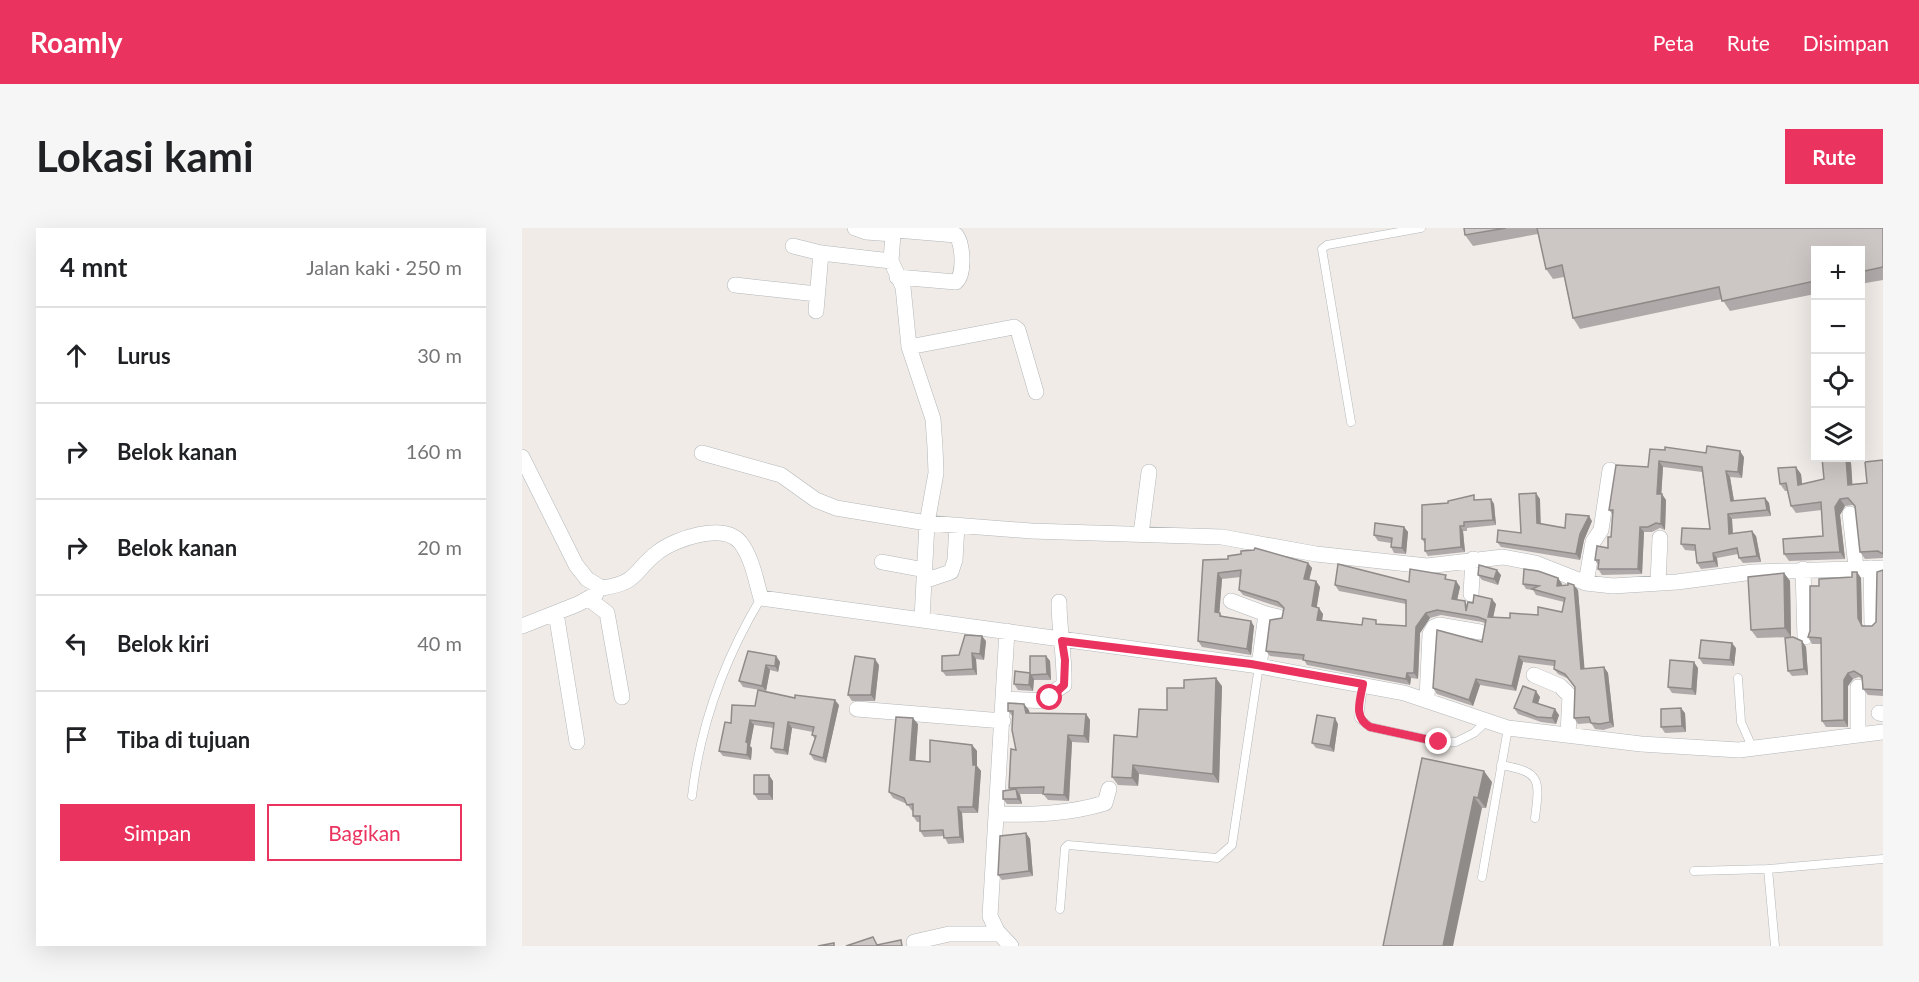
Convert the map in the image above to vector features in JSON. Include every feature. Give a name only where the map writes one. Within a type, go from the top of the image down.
[{"type":"street","points":[[855,228],[866,232],[893,234]]},
{"type":"street","points":[[897,277],[956,282],[961,273],[961,245],[956,235],[896,230],[893,234],[891,261],[905,300],[909,347],[933,419],[936,473],[927,523],[922,619]]},
{"type":"street","points":[[793,246],[821,253],[891,261]]},
{"type":"street","points":[[816,311],[821,253]]},
{"type":"street","points":[[735,285],[817,294]]},
{"type":"street","points":[[909,347],[1014,327],[1018,330],[1036,392]]},
{"type":"street","points":[[702,453],[782,475],[816,500],[836,508],[927,523],[1031,531],[1222,537],[1316,554],[1427,566],[1503,557],[1535,563],[1586,583],[1613,585],[1803,569],[1870,568]]},
{"type":"street","points":[[522,457],[576,565],[586,579],[602,588]]},
{"type":"street","points":[[1586,583],[1593,542],[1601,530],[1610,470]]},
{"type":"street","points":[[1141,534],[1149,472]]},
{"type":"street","points":[[1850,514],[1870,568],[1872,624]]},
{"type":"street","points":[[882,562],[925,575],[951,572],[955,560],[957,525]]},
{"type":"street","points":[[522,626],[589,599],[602,588],[628,583],[657,553],[683,539],[706,533],[727,535],[739,541],[749,560],[761,598],[922,619],[1062,641],[1259,666],[1363,684],[1427,699],[1508,728],[1690,748],[1753,749],[1883,732]]},
{"type":"street","points":[[1658,582],[1660,538]]},
{"type":"street","points":[[1472,594],[1473,559]]},
{"type":"street","points":[[1803,569],[1804,637]]},
{"type":"street","points":[[589,599],[607,613],[622,697]]},
{"type":"street","points":[[1231,601],[1273,615],[1259,666]]},
{"type":"street","points":[[1004,699],[1047,702],[1052,693],[1064,685],[1065,660],[1059,602]]},
{"type":"street","points":[[556,613],[577,742]]},
{"type":"street","points":[[1427,699],[1430,634],[1434,627],[1439,625],[1480,632]]},
{"type":"street","points":[[1007,632],[990,916],[1000,934],[1011,946]]},
{"type":"street","points":[[1534,675],[1560,686],[1570,696],[1569,735]]},
{"type":"street","points":[[1858,687],[1858,734]]},
{"type":"street","points":[[857,709],[1003,721]]},
{"type":"street","points":[[996,814],[1061,814],[1089,808],[1105,803],[1109,789]]},
{"type":"street","points":[[914,942],[949,934],[1000,934]]},
{"type":"lane","points":[[1378,228],[1380,237]]},
{"type":"lane","points":[[1351,422],[1321,253],[1327,246],[1421,228]]},
{"type":"lane","points":[[692,796],[696,759],[724,670],[739,636],[761,598]]},
{"type":"lane","points":[[1060,909],[1065,848],[1068,845],[1217,858],[1229,850],[1232,845],[1259,666]]},
{"type":"lane","points":[[1738,678],[1741,722],[1753,749]]},
{"type":"lane","points":[[1363,684],[1359,718],[1370,727],[1439,742],[1456,742],[1474,733],[1486,721]]},
{"type":"lane","points":[[1482,877],[1508,728]]},
{"type":"lane","points":[[1501,765],[1526,770],[1534,777],[1537,800],[1535,818]]},
{"type":"lane","points":[[1694,871],[1768,869],[1883,859]]},
{"type":"lane","points":[[1768,869],[1775,946]]},
{"type":"building","points":[[1464,228],[1506,228],[1465,235]]},
{"type":"building","points":[[1537,228],[1883,228],[1883,267],[1865,271],[1865,246],[1811,246],[1811,282],[1722,301],[1719,287],[1573,318],[1562,265],[1546,269]]},
{"type":"building","points":[[1707,446],[1740,451],[1738,472],[1726,471],[1731,501],[1765,498],[1767,510],[1728,514],[1729,534],[1752,531],[1757,556],[1739,558],[1737,548],[1713,553],[1714,561],[1697,563],[1695,545],[1681,544],[1682,528],[1710,529],[1702,467],[1659,461],[1657,494],[1662,494],[1661,524],[1640,527],[1638,569],[1598,569],[1599,560],[1595,560],[1597,546],[1608,548],[1608,537],[1611,537],[1613,510],[1609,510],[1616,465],[1648,467],[1650,449],[1665,450],[1665,447],[1706,453]]},
{"type":"building","points":[[1883,460],[1883,554],[1878,551],[1860,552],[1855,506],[1848,498],[1840,499],[1835,507],[1840,552],[1784,554],[1783,539],[1823,536],[1821,502],[1791,506],[1786,483],[1780,484],[1778,468],[1796,467],[1798,485],[1824,479],[1822,462],[1846,462],[1848,485],[1867,483],[1865,462]]},
{"type":"building","points":[[1536,493],[1537,523],[1565,528],[1566,514],[1589,516],[1580,534],[1576,554],[1497,542],[1498,530],[1521,533],[1519,494]]},
{"type":"building","points":[[1474,495],[1474,500],[1491,499],[1493,520],[1464,522],[1464,526],[1460,526],[1461,547],[1425,551],[1425,539],[1422,539],[1422,505],[1448,503],[1448,501]]},
{"type":"building","points":[[1375,523],[1404,527],[1402,548],[1391,547],[1392,538],[1374,535]]},
{"type":"building","points":[[1255,548],[1308,563],[1304,579],[1316,581],[1312,606],[1319,608],[1317,620],[1362,625],[1363,618],[1376,620],[1376,624],[1406,626],[1406,600],[1335,585],[1338,564],[1409,582],[1410,569],[1446,575],[1445,579],[1456,581],[1452,599],[1465,601],[1466,611],[1468,602],[1473,603],[1474,595],[1492,599],[1488,617],[1510,618],[1510,613],[1538,615],[1538,607],[1562,612],[1565,598],[1532,589],[1539,586],[1523,584],[1524,569],[1558,578],[1557,586],[1568,585],[1568,583],[1574,585],[1581,669],[1604,667],[1610,722],[1591,723],[1589,717],[1574,718],[1575,687],[1565,674],[1554,669],[1555,661],[1519,656],[1512,686],[1476,679],[1469,700],[1433,688],[1437,630],[1482,642],[1486,620],[1478,617],[1437,610],[1426,613],[1416,627],[1414,673],[1407,673],[1406,679],[1303,660],[1304,655],[1266,651],[1270,620],[1282,618],[1284,608],[1278,602],[1239,590],[1241,570],[1218,573],[1215,612],[1220,613],[1220,616],[1251,621],[1247,649],[1198,641],[1203,560],[1228,559],[1228,556]]},
{"type":"building","points":[[1479,565],[1497,570],[1494,579],[1478,575]]},
{"type":"building","points":[[1883,570],[1883,690],[1863,689],[1862,676],[1854,671],[1848,673],[1844,680],[1844,720],[1822,721],[1821,638],[1808,637],[1810,586],[1819,586],[1819,579],[1852,577],[1852,572],[1857,572],[1858,618],[1862,626],[1872,626],[1876,622],[1877,572]]},
{"type":"building","points":[[1784,573],[1785,628],[1751,630],[1748,577]]},
{"type":"building","points":[[965,635],[982,636],[980,654],[972,653],[973,669],[942,671],[942,656],[959,655]]},
{"type":"building","points":[[1793,637],[1802,641],[1804,669],[1788,671],[1785,638]]},
{"type":"building","points":[[1701,640],[1732,643],[1730,660],[1699,658]]},
{"type":"building","points":[[748,651],[776,656],[775,666],[766,665],[762,686],[739,681]]},
{"type":"building","points":[[855,656],[875,659],[871,695],[848,695]]},
{"type":"building","points":[[1030,656],[1046,656],[1047,674],[1030,675]]},
{"type":"building","points":[[1670,660],[1694,662],[1692,689],[1668,687]]},
{"type":"building","points":[[1015,671],[1030,673],[1029,685],[1014,684]]},
{"type":"building","points":[[1216,678],[1213,774],[1133,765],[1132,778],[1112,777],[1114,735],[1137,737],[1139,709],[1167,710],[1167,688],[1184,688],[1184,680]]},
{"type":"building","points":[[1523,686],[1536,691],[1533,702],[1555,709],[1552,718],[1537,717],[1514,708]]},
{"type":"building","points":[[758,690],[795,698],[795,695],[835,700],[823,758],[810,754],[816,736],[812,735],[814,727],[788,722],[784,750],[771,748],[774,723],[750,720],[746,742],[748,743],[747,755],[719,751],[725,722],[731,723],[732,705],[755,706]]},
{"type":"building","points":[[1008,703],[1024,704],[1026,713],[1086,714],[1084,736],[1068,735],[1064,795],[1043,794],[1044,787],[1009,788],[1011,749],[1016,750],[1012,730],[1013,711],[1008,711]]},
{"type":"building","points":[[1681,708],[1682,726],[1661,727],[1661,709]]},
{"type":"building","points":[[1317,715],[1335,718],[1330,746],[1312,743]]},
{"type":"building","points":[[896,717],[913,718],[910,760],[930,762],[930,740],[972,745],[973,765],[976,765],[973,807],[958,807],[960,837],[944,838],[943,830],[920,831],[920,816],[913,816],[913,804],[907,805],[904,798],[889,792]]},
{"type":"building","points":[[1422,758],[1484,771],[1478,798],[1474,797],[1443,946],[1383,946]]},
{"type":"building","points":[[754,775],[769,775],[769,794],[754,794]]},
{"type":"building","points":[[1016,789],[1018,799],[1003,799],[1003,791]]},
{"type":"building","points":[[1026,833],[1029,871],[998,875],[1000,836]]},
{"type":"building","points":[[873,937],[877,945],[901,940],[902,946],[846,946]]},
{"type":"building","points":[[834,943],[834,946],[818,946]]},
{"type":"route","points":[[1050,698],[1052,693],[1059,691],[1064,685],[1065,660],[1062,641],[1251,664],[1363,684],[1358,710],[1359,718],[1363,723],[1370,727],[1439,742]]}]
